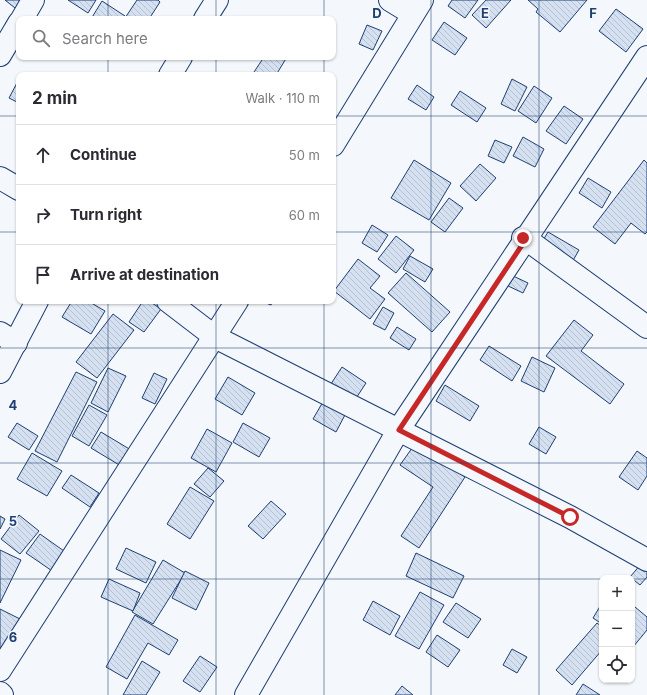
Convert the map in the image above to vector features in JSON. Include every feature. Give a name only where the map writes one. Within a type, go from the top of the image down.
[{"type":"street","points":[[24,16],[33,0]]},
{"type":"street","points":[[207,16],[217,0]]},
{"type":"street","points":[[336,140],[418,7],[390,0]]},
{"type":"street","points":[[0,55],[16,28]]},
{"type":"street","points":[[246,695],[399,430],[524,238],[647,57]]},
{"type":"street","points":[[172,72],[179,60]]},
{"type":"street","points":[[0,178],[16,187]]},
{"type":"street","points":[[524,238],[647,327]]},
{"type":"street","points":[[0,372],[8,338],[35,304]]},
{"type":"street","points":[[172,304],[216,337],[570,517],[647,560]]},
{"type":"street","points":[[0,670],[216,337],[235,304]]},
{"type":"building","points":[[5,0],[30,0],[20,12]]},
{"type":"building","points":[[68,0],[96,0],[88,13]]},
{"type":"building","points":[[137,0],[158,0],[160,2],[151,16],[126,16]]},
{"type":"building","points":[[452,0],[478,0],[465,18],[448,6]]},
{"type":"building","points":[[486,0],[511,0],[486,28],[472,15]]},
{"type":"building","points":[[528,0],[587,0],[560,32],[536,12],[538,9]]},
{"type":"building","points":[[102,1],[125,16],[93,16]]},
{"type":"building","points":[[616,9],[643,29],[626,52],[599,31]]},
{"type":"building","points":[[444,22],[467,38],[455,55],[432,40]]},
{"type":"building","points":[[367,25],[382,31],[373,50],[359,44]]},
{"type":"building","points":[[262,60],[285,60],[278,72],[254,72]]},
{"type":"building","points":[[512,79],[527,87],[515,111],[501,104]]},
{"type":"building","points":[[16,85],[16,102],[9,98]]},
{"type":"building","points":[[417,85],[434,97],[426,110],[408,99]]},
{"type":"building","points":[[534,86],[552,98],[536,123],[518,111]]},
{"type":"building","points":[[460,91],[486,108],[477,122],[451,105]]},
{"type":"building","points":[[564,106],[583,119],[566,144],[546,131]]},
{"type":"building","points":[[523,137],[544,149],[535,167],[513,156]]},
{"type":"building","points":[[495,140],[512,147],[504,163],[488,156]]},
{"type":"building","points":[[414,160],[451,183],[429,220],[391,198]]},
{"type":"building","points":[[644,160],[647,163],[647,232],[645,234],[631,223],[615,244],[593,227]]},
{"type":"building","points":[[480,164],[496,178],[476,201],[460,186]]},
{"type":"building","points":[[588,178],[611,192],[602,208],[579,193]]},
{"type":"building","points":[[449,198],[463,208],[445,232],[431,222]]},
{"type":"building","points":[[372,225],[388,235],[377,252],[362,243]]},
{"type":"building","points":[[548,232],[579,250],[567,271],[536,252]]},
{"type":"building","points":[[396,236],[414,250],[396,273],[378,259]]},
{"type":"building","points":[[410,256],[433,269],[425,282],[403,269]]},
{"type":"building","points":[[358,259],[380,276],[370,288],[385,299],[370,319],[336,293],[336,288]]},
{"type":"building","points":[[406,273],[450,312],[432,332],[388,293]]},
{"type":"building","points":[[511,275],[528,283],[523,293],[506,285]]},
{"type":"building","points":[[70,304],[93,304],[105,311],[91,334],[62,317]]},
{"type":"building","points":[[141,304],[154,304],[161,309],[144,332],[129,322]]},
{"type":"building","points":[[383,307],[394,313],[385,330],[373,324]]},
{"type":"building","points":[[113,314],[134,330],[97,378],[76,362]]},
{"type":"building","points":[[574,320],[593,335],[581,351],[624,384],[610,404],[546,356]]},
{"type":"building","points":[[397,327],[416,339],[409,350],[390,338]]},
{"type":"building","points":[[489,346],[521,366],[512,381],[480,360]]},
{"type":"building","points":[[532,357],[555,368],[544,392],[521,381]]},
{"type":"building","points":[[342,367],[366,383],[349,409],[325,393]]},
{"type":"building","points":[[108,368],[126,376],[108,412],[91,403]]},
{"type":"building","points":[[76,372],[97,382],[57,462],[35,451]]},
{"type":"building","points":[[154,373],[167,379],[155,404],[142,398]]},
{"type":"building","points":[[228,377],[255,393],[242,415],[215,399]]},
{"type":"building","points":[[445,385],[479,406],[470,421],[436,401]]},
{"type":"building","points":[[324,400],[346,413],[336,432],[313,419]]},
{"type":"building","points":[[89,405],[107,415],[89,446],[72,436]]},
{"type":"building","points":[[17,423],[38,436],[29,450],[8,437]]},
{"type":"building","points":[[243,423],[270,438],[259,457],[233,442]]},
{"type":"building","points":[[539,427],[556,437],[546,454],[529,444]]},
{"type":"building","points":[[207,429],[232,443],[216,472],[191,458]]},
{"type":"building","points":[[101,432],[131,450],[121,466],[91,448]]},
{"type":"building","points":[[415,444],[465,477],[419,548],[401,536],[433,487],[400,465]]},
{"type":"building","points":[[637,451],[647,458],[647,476],[638,490],[619,477]]},
{"type":"building","points":[[32,453],[62,471],[47,496],[17,479]]},
{"type":"building","points":[[208,468],[224,481],[210,497],[194,484]]},
{"type":"building","points":[[71,475],[99,493],[90,507],[62,488]]},
{"type":"building","points":[[190,487],[214,501],[190,539],[167,524]]},
{"type":"building","points":[[271,501],[286,514],[263,539],[248,526]]},
{"type":"building","points":[[19,515],[39,531],[20,554],[1,539]]},
{"type":"building","points":[[0,516],[5,519],[0,529]]},
{"type":"building","points":[[40,534],[71,556],[58,575],[26,553]]},
{"type":"building","points":[[126,548],[156,562],[146,583],[116,569]]},
{"type":"building","points":[[0,550],[21,560],[0,603]]},
{"type":"building","points":[[416,553],[464,576],[453,598],[406,576]]},
{"type":"building","points":[[647,557],[647,577],[640,585],[635,581],[635,575],[632,575]]},
{"type":"building","points":[[163,560],[185,573],[153,624],[132,612]]},
{"type":"building","points":[[185,571],[209,583],[196,610],[172,598]]},
{"type":"building","points":[[109,579],[140,593],[133,611],[101,597]]},
{"type":"building","points":[[420,592],[444,605],[419,649],[395,636]]},
{"type":"building","points":[[373,601],[400,616],[390,635],[363,620]]},
{"type":"building","points":[[456,603],[481,619],[468,638],[443,622]]},
{"type":"building","points":[[635,607],[647,617],[647,630],[635,645]]},
{"type":"building","points":[[599,608],[599,622],[593,618]]},
{"type":"building","points":[[0,609],[20,619],[0,673]]},
{"type":"building","points":[[135,615],[178,640],[169,655],[148,643],[127,679],[106,667]]},
{"type":"building","points":[[597,623],[599,625],[599,654],[572,685],[556,670]]},
{"type":"building","points":[[437,635],[460,650],[448,667],[426,652]]},
{"type":"building","points":[[512,649],[527,657],[517,673],[503,665]]},
{"type":"building","points":[[200,656],[217,667],[200,692],[183,681]]},
{"type":"building","points":[[142,661],[160,672],[146,695],[123,695]]},
{"type":"building","points":[[583,684],[600,695],[576,695]]},
{"type":"building","points":[[402,686],[413,695],[395,695]]},
{"type":"route","points":[[523,238],[526,239],[399,430],[570,517]]}]
